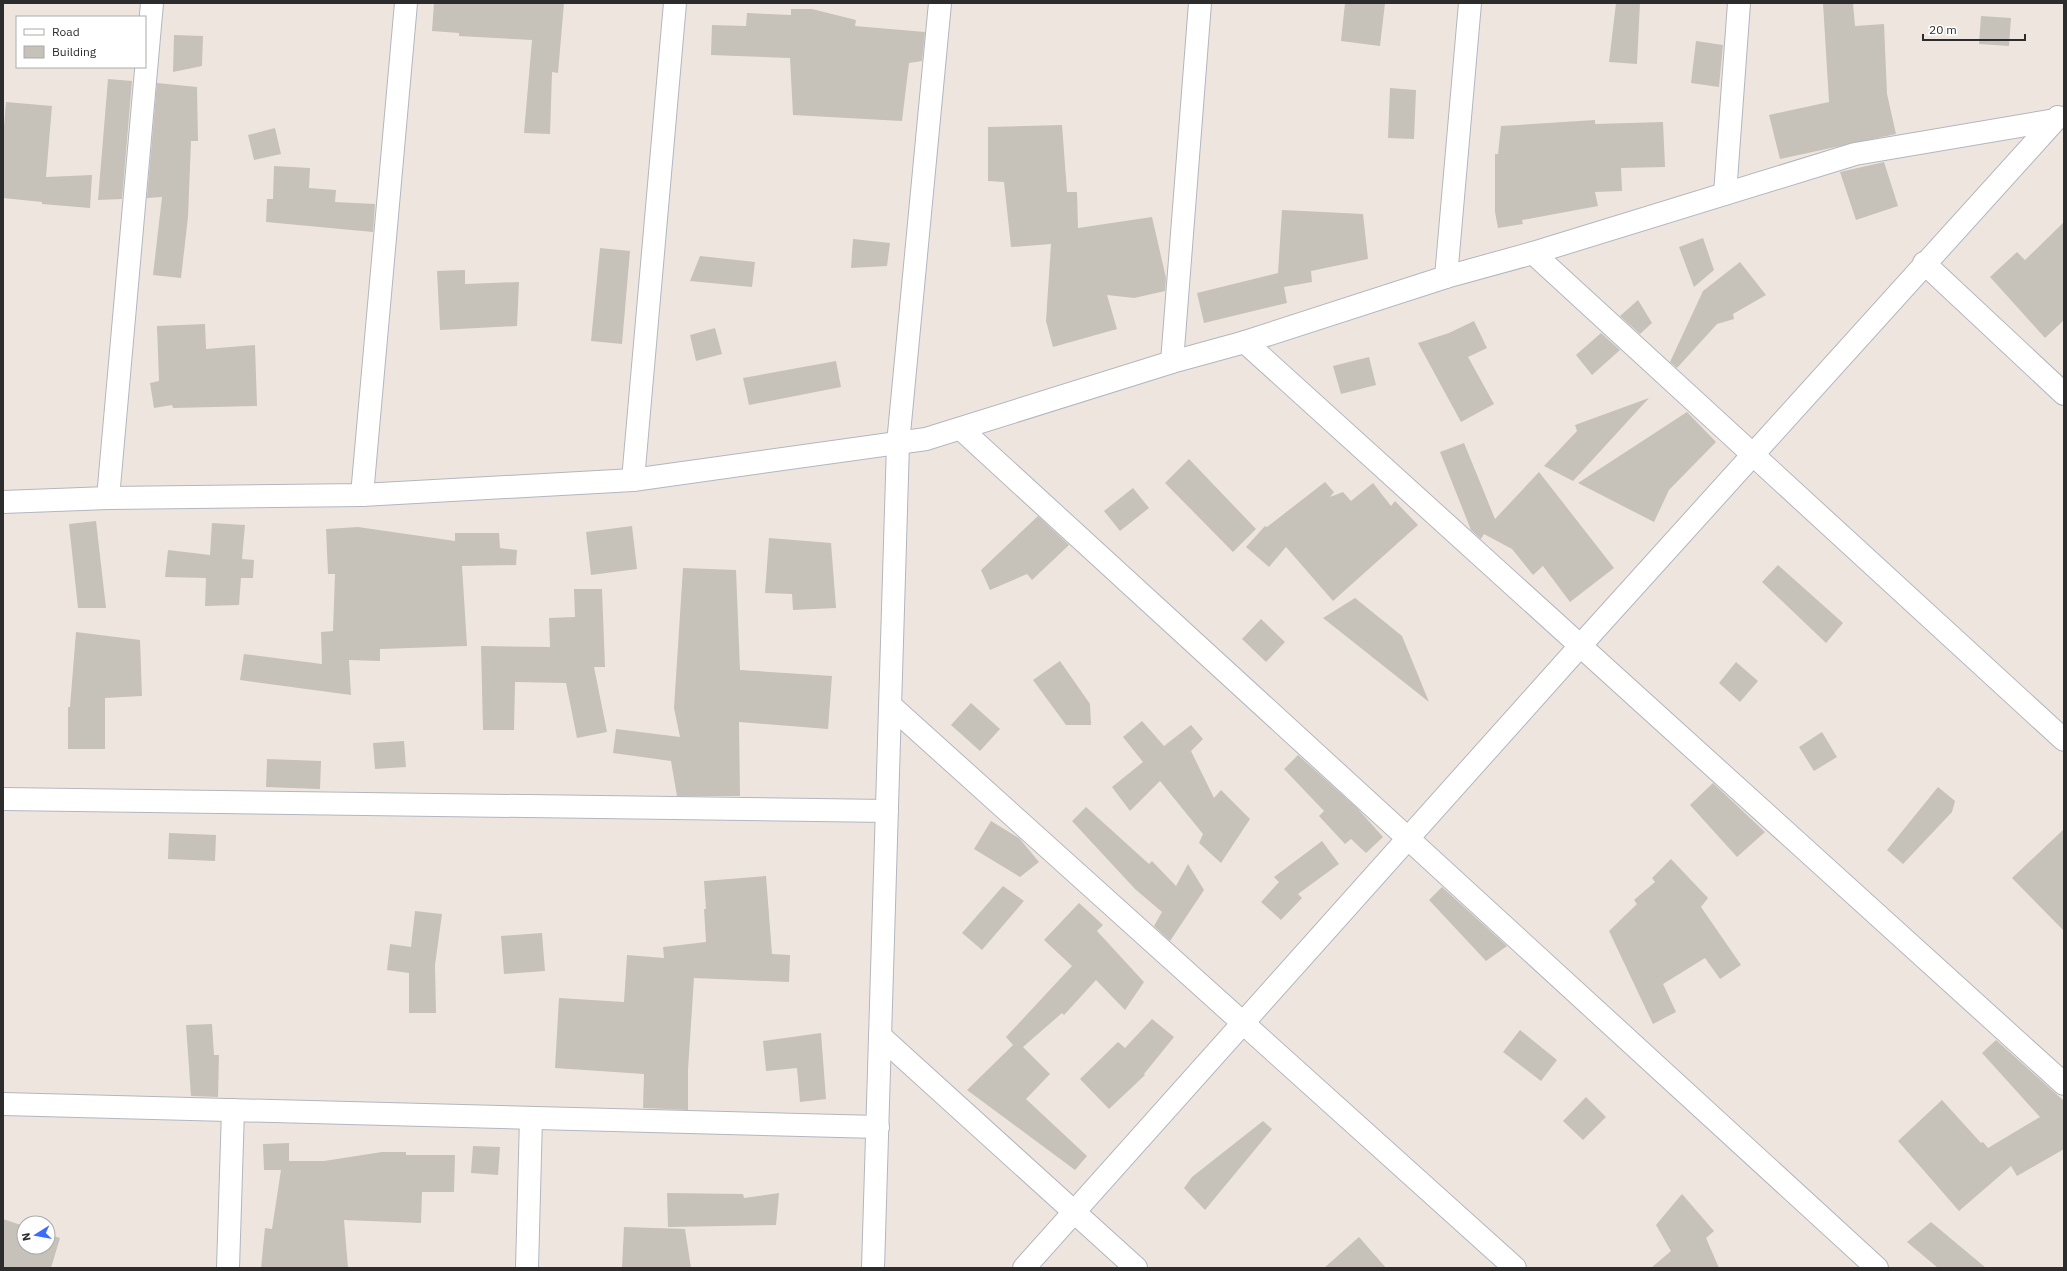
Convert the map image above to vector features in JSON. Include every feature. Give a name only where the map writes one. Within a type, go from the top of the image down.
[{"type":"street","points":[[108,498],[152,3]]},
{"type":"street","points":[[362,496],[406,3]]},
{"type":"street","points":[[633,480],[675,3]]},
{"type":"street","points":[[873,1268],[898,444],[940,3]]},
{"type":"street","points":[[1172,362],[1200,3]]},
{"type":"street","points":[[1446,277],[1470,3]]},
{"type":"street","points":[[1724,194],[1740,3]]},
{"type":"street","points":[[3,502],[108,498],[362,496],[633,480],[926,439],[1172,362],[1245,342],[1446,277],[1533,253],[1855,154],[2060,116]]},
{"type":"street","points":[[1024,1268],[1580,646],[1753,456],[1924,264],[2060,116]]},
{"type":"street","points":[[1533,253],[2064,740]]},
{"type":"street","points":[[1924,264],[2064,394]]},
{"type":"street","points":[[1245,342],[2064,1084]]},
{"type":"street","points":[[961,429],[1877,1268]]},
{"type":"street","points":[[890,706],[1244,1022],[1515,1268]]},
{"type":"street","points":[[3,799],[887,811]]},
{"type":"street","points":[[880,1036],[1136,1268]]},
{"type":"street","points":[[3,1104],[878,1127]]},
{"type":"street","points":[[228,1268],[233,1110]]},
{"type":"street","points":[[527,1268],[531,1118]]},
{"type":"building","points":[[434,3],[564,3],[558,73],[552,72],[550,134],[524,133],[532,40],[459,36],[459,33],[432,31]]},
{"type":"building","points":[[1345,3],[1385,3],[1380,46],[1341,41]]},
{"type":"building","points":[[1616,3],[1640,3],[1637,64],[1609,62]]},
{"type":"building","points":[[1823,3],[1853,3],[1855,26],[1884,24],[1887,94],[1896,134],[1780,159],[1769,115],[1829,102]]},
{"type":"building","points":[[791,9],[812,9],[856,20],[855,26],[925,32],[922,61],[909,63],[902,121],[793,115],[790,58],[711,55],[712,25],[746,26],[747,13],[791,15]]},
{"type":"building","points":[[1981,16],[2011,18],[2009,46],[1979,44]]},
{"type":"building","points":[[174,35],[203,36],[202,66],[173,72]]},
{"type":"building","points":[[1696,41],[1723,45],[1719,87],[1691,83]]},
{"type":"building","points":[[108,79],[132,81],[122,199],[98,200]]},
{"type":"building","points":[[157,83],[197,87],[198,141],[191,141],[188,217],[181,278],[153,275],[162,197],[147,198]]},
{"type":"building","points":[[1390,88],[1416,90],[1414,139],[1388,138]]},
{"type":"building","points":[[6,102],[52,106],[46,177],[92,175],[90,208],[42,204],[42,202],[3,198],[3,139]]},
{"type":"building","points":[[1595,120],[1595,124],[1663,122],[1665,167],[1621,168],[1622,191],[1595,192],[1598,206],[1522,220],[1523,224],[1498,228],[1495,212],[1495,154],[1498,154],[1501,126]]},
{"type":"building","points":[[1062,125],[1067,192],[1077,192],[1078,228],[1152,217],[1166,278],[1165,291],[1134,298],[1107,295],[1117,329],[1053,347],[1046,321],[1051,244],[1011,247],[1004,182],[988,181],[988,127]]},
{"type":"building","points":[[275,128],[281,154],[254,160],[248,135]]},
{"type":"building","points":[[1884,162],[1898,206],[1856,220],[1840,172]]},
{"type":"building","points":[[274,166],[310,168],[309,188],[336,190],[335,202],[375,204],[373,232],[266,222],[267,199],[273,199]]},
{"type":"building","points":[[1282,210],[1363,214],[1368,259],[1311,271],[1312,282],[1284,287],[1287,303],[1204,323],[1197,293],[1278,273]]},
{"type":"building","points":[[2064,222],[2064,320],[2045,338],[1990,277],[2017,252],[2025,260]]},
{"type":"building","points":[[1703,238],[1714,270],[1694,287],[1679,247]]},
{"type":"building","points":[[853,239],[890,243],[887,266],[851,268]]},
{"type":"building","points":[[600,248],[630,251],[622,344],[591,341]]},
{"type":"building","points":[[700,256],[755,262],[752,287],[690,281]]},
{"type":"building","points":[[1740,262],[1766,295],[1733,314],[1734,319],[1717,324],[1677,368],[1670,362],[1703,291]]},
{"type":"building","points":[[465,270],[465,284],[519,282],[517,326],[440,330],[437,271]]},
{"type":"building","points":[[1638,300],[1652,323],[1640,334],[1620,316]]},
{"type":"building","points":[[1474,321],[1487,348],[1468,357],[1494,404],[1461,422],[1418,343],[1449,333]]},
{"type":"building","points":[[205,324],[206,349],[255,345],[257,406],[173,408],[172,405],[154,408],[150,383],[159,381],[157,326]]},
{"type":"building","points":[[715,328],[722,354],[696,361],[690,335]]},
{"type":"building","points":[[1601,333],[1620,350],[1592,375],[1576,355]]},
{"type":"building","points":[[1369,357],[1376,385],[1341,394],[1333,366]]},
{"type":"building","points":[[836,361],[841,387],[749,405],[743,378]]},
{"type":"building","points":[[1649,398],[1573,481],[1544,466],[1577,431],[1575,425]]},
{"type":"building","points":[[1687,412],[1716,442],[1669,490],[1654,522],[1578,483]]},
{"type":"building","points":[[1464,443],[1495,519],[1539,472],[1614,568],[1570,602],[1543,566],[1533,575],[1512,549],[1484,534],[1481,539],[1471,530],[1440,452]]},
{"type":"building","points":[[1189,459],[1256,529],[1233,552],[1165,483]]},
{"type":"building","points":[[1325,482],[1334,492],[1330,497],[1343,492],[1351,501],[1373,483],[1391,506],[1395,501],[1418,525],[1333,601],[1286,547],[1269,567],[1246,547],[1265,526],[1267,527]]},
{"type":"building","points":[[1133,488],[1149,508],[1120,531],[1104,511]]},
{"type":"building","points":[[1038,516],[1069,545],[1032,580],[1027,574],[990,590],[981,570]]},
{"type":"building","points":[[96,521],[106,608],[78,608],[69,524]]},
{"type":"building","points":[[212,523],[245,525],[242,559],[254,560],[253,578],[241,578],[239,605],[205,606],[206,578],[165,577],[168,550],[210,555]]},
{"type":"building","points":[[632,526],[637,569],[591,575],[586,532]]},
{"type":"building","points":[[358,527],[455,541],[455,533],[499,533],[500,548],[517,550],[516,565],[462,566],[467,646],[380,649],[380,661],[349,660],[351,695],[240,680],[244,654],[322,664],[321,632],[333,631],[335,574],[328,574],[326,529]]},
{"type":"building","points":[[769,538],[831,543],[836,608],[793,610],[792,594],[765,593]]},
{"type":"building","points":[[1778,565],[1843,623],[1826,643],[1762,582]]},
{"type":"building","points":[[683,568],[736,570],[740,670],[832,676],[828,729],[739,722],[740,796],[677,796],[671,761],[613,753],[616,729],[680,737],[674,708]]},
{"type":"building","points":[[574,589],[602,589],[605,667],[594,667],[607,732],[577,738],[566,683],[515,682],[514,730],[483,730],[481,646],[550,647],[549,618],[575,617]]},
{"type":"building","points":[[1355,598],[1402,636],[1429,702],[1323,618]]},
{"type":"building","points":[[1261,619],[1285,642],[1266,662],[1242,639]]},
{"type":"building","points":[[76,632],[140,640],[142,696],[105,698],[105,749],[68,749],[68,707],[70,707]]},
{"type":"building","points":[[1060,661],[1090,704],[1091,725],[1066,725],[1033,680]]},
{"type":"building","points":[[1736,662],[1758,681],[1740,702],[1719,683]]},
{"type":"building","points":[[971,703],[1000,729],[980,751],[951,725]]},
{"type":"building","points":[[1142,721],[1164,746],[1191,725],[1203,739],[1191,751],[1214,798],[1221,790],[1250,819],[1221,863],[1199,843],[1203,834],[1160,781],[1130,811],[1112,787],[1143,762],[1123,737]]},
{"type":"building","points":[[1822,732],[1837,757],[1814,771],[1799,747]]},
{"type":"building","points":[[404,741],[406,767],[375,769],[373,743]]},
{"type":"building","points":[[1298,755],[1357,808],[1383,837],[1366,853],[1351,839],[1345,844],[1319,816],[1324,811],[1284,769]]},
{"type":"building","points":[[267,759],[321,761],[320,789],[266,787]]},
{"type":"building","points":[[1713,783],[1765,832],[1737,857],[1690,805]]},
{"type":"building","points":[[1938,787],[1955,801],[1952,812],[1903,864],[1887,850]]},
{"type":"building","points":[[1086,807],[1149,864],[1152,861],[1176,886],[1188,864],[1204,890],[1170,941],[1154,926],[1162,912],[1135,889],[1072,821]]},
{"type":"building","points":[[991,821],[1019,838],[1039,862],[1020,877],[974,849]]},
{"type":"building","points":[[2064,829],[2064,931],[2012,878]]},
{"type":"building","points":[[169,833],[216,835],[215,861],[168,859]]},
{"type":"building","points":[[1322,841],[1339,864],[1298,894],[1302,898],[1281,920],[1261,902],[1279,882],[1274,877]]},
{"type":"building","points":[[1671,859],[1708,898],[1701,907],[1741,965],[1720,979],[1705,958],[1663,984],[1676,1012],[1653,1024],[1609,931],[1637,904],[1634,900],[1655,882],[1652,878]]},
{"type":"building","points":[[766,876],[772,954],[790,955],[789,982],[694,978],[688,1070],[688,1110],[643,1108],[644,1074],[555,1068],[559,998],[624,1002],[627,955],[664,958],[663,947],[706,942],[704,881]]},
{"type":"building","points":[[1003,886],[1024,901],[982,950],[962,933]]},
{"type":"building","points":[[1442,887],[1507,946],[1486,961],[1429,900]]},
{"type":"building","points":[[1079,903],[1103,925],[1097,931],[1144,982],[1125,1010],[1096,980],[1064,1015],[1062,1013],[1023,1047],[1050,1074],[1026,1099],[1087,1156],[1075,1170],[967,1090],[1013,1045],[1006,1037],[1072,966],[1044,940]]},
{"type":"building","points":[[415,911],[442,914],[435,965],[436,1013],[409,1013],[409,973],[387,970],[390,944],[411,947]]},
{"type":"building","points":[[542,933],[545,971],[504,974],[501,936]]},
{"type":"building","points":[[1152,1019],[1174,1037],[1144,1074],[1145,1075],[1109,1109],[1080,1079],[1118,1042],[1125,1048]]},
{"type":"building","points":[[212,1024],[214,1055],[219,1055],[218,1097],[191,1096],[186,1025]]},
{"type":"building","points":[[1520,1030],[1557,1060],[1541,1081],[1503,1052]]},
{"type":"building","points":[[821,1033],[826,1099],[800,1102],[797,1068],[766,1071],[763,1041]]},
{"type":"building","points":[[1996,1040],[2064,1101],[2064,1149],[2017,1176],[2011,1166],[1959,1211],[1898,1141],[1942,1100],[1981,1143],[1983,1142],[1988,1148],[2040,1117],[1982,1053]]},
{"type":"building","points":[[1586,1097],[1606,1117],[1583,1140],[1563,1121]]},
{"type":"building","points":[[1263,1121],[1272,1129],[1205,1210],[1184,1188],[1192,1177]]},
{"type":"building","points":[[289,1143],[289,1161],[324,1161],[382,1152],[406,1152],[406,1155],[455,1155],[454,1192],[422,1192],[421,1223],[344,1220],[348,1268],[261,1268],[265,1228],[272,1229],[281,1170],[264,1170],[263,1144]]},
{"type":"building","points":[[473,1146],[500,1147],[498,1175],[471,1173]]},
{"type":"building","points":[[667,1193],[743,1194],[744,1198],[779,1193],[776,1225],[668,1227]]},
{"type":"building","points":[[1682,1194],[1714,1231],[1706,1238],[1719,1268],[1651,1268],[1671,1251],[1656,1225]]},
{"type":"building","points":[[3,1219],[16,1223],[16,1255],[55,1255],[51,1268],[3,1268]]},
{"type":"building","points":[[1931,1222],[1986,1268],[1938,1268],[1907,1242]]},
{"type":"building","points":[[624,1227],[685,1229],[691,1268],[622,1268]]},
{"type":"building","points":[[56,1237],[60,1238],[56,1251]]},
{"type":"building","points":[[1359,1237],[1386,1268],[1324,1268]]}]
